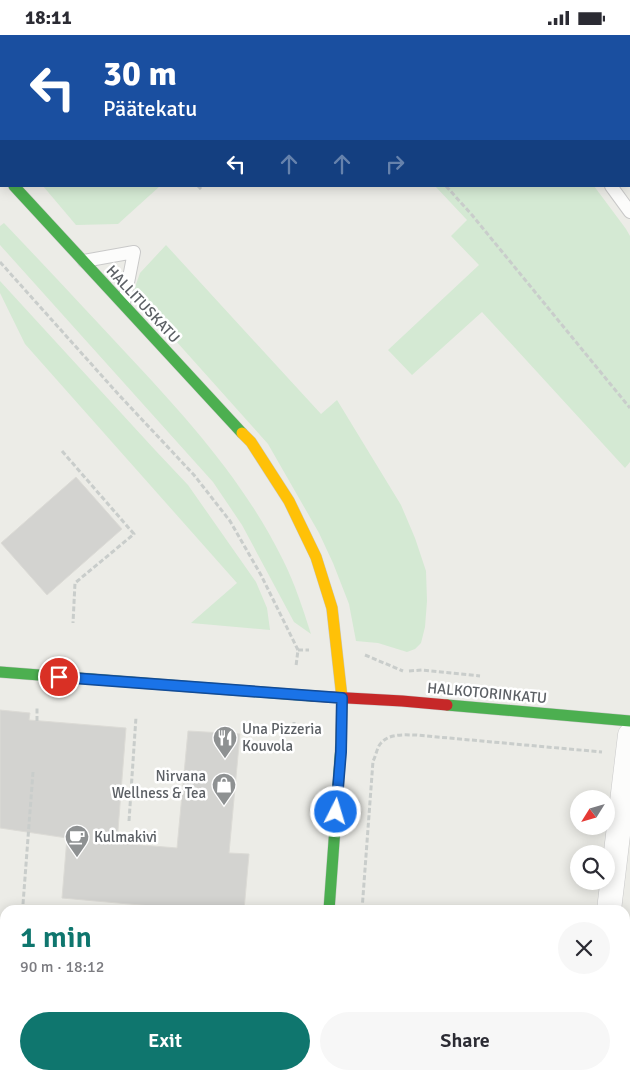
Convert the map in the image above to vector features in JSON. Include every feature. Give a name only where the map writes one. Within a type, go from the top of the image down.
[{"type":"street","name":"HALLITUSKATU","points":[[15,187],[251,442],[289,501],[316,557],[332,608],[342,698],[341,752],[329,905]]},
{"type":"street","name":"HALKOTORINKATU","points":[[0,672],[402,701],[630,721]]},
{"type":"street","points":[[609,905],[629,745]]},
{"type":"lane","points":[[612,187],[630,212]]},
{"type":"lane","points":[[82,261],[134,252],[124,305]]},
{"type":"path","points":[[447,187],[472,215],[630,409]]},
{"type":"path","points":[[0,262],[119,395],[194,475],[230,521],[261,575],[298,650],[295,667]]},
{"type":"path","points":[[62,451],[134,534],[75,583],[73,623]]},
{"type":"path","points":[[357,652],[402,671],[422,670],[480,676]]},
{"type":"path","points":[[37,708],[37,721]]},
{"type":"path","points":[[129,821],[136,717]]},
{"type":"path","points":[[362,905],[374,761],[380,744],[386,739],[399,734],[629,745]]},
{"type":"path","points":[[23,903],[33,772]]},
{"type":"green space","points":[[44,187],[159,187],[118,224],[76,225]]},
{"type":"green space","points":[[436,187],[595,187],[626,229],[630,236],[630,462],[625,468],[482,312],[412,375],[388,350],[479,265],[451,236],[467,220]]},
{"type":"green space","points":[[4,223],[170,401],[232,477],[268,531],[283,560],[295,587],[311,634],[294,622],[242,525],[213,482],[0,245],[0,226]]},
{"type":"green space","points":[[166,245],[321,414],[337,400],[401,505],[426,571],[427,601],[425,627],[421,643],[415,649],[407,652],[378,643],[356,641],[349,604],[333,563],[319,533],[268,444],[133,293],[140,273]]},
{"type":"green space","points":[[0,281],[188,485],[256,582],[267,608],[270,630],[191,623],[237,583],[25,344],[0,293]]},
{"type":"building","points":[[76,477],[122,529],[47,595],[1,543]]},
{"type":"building","points":[[0,710],[30,713],[29,720],[126,728],[117,843],[177,848],[188,731],[240,734],[229,853],[249,854],[244,905],[141,905],[62,898],[67,838],[0,828]]},
{"type":"traffic: fast","points":[[15,187],[242,433]]},
{"type":"traffic: fast","points":[[0,672],[312,696]]},
{"type":"traffic: fast","points":[[447,705],[630,721]]},
{"type":"traffic: fast","points":[[329,905],[341,745]]},
{"type":"traffic: slow","points":[[242,433],[251,442],[289,501],[316,557],[332,608],[342,698],[341,745]]},
{"type":"traffic: jam","points":[[312,696],[447,705]]},
{"type":"place","name":"Una Pizzeria Kouvola","points":[[225,759]]},
{"type":"place","name":"Nirvana Wellness & Tea","points":[[224,806]]},
{"type":"place","name":"Kulmakivi","points":[[77,858]]},
{"type":"route","points":[[59,677],[342,698],[341,752],[336,812]]}]
